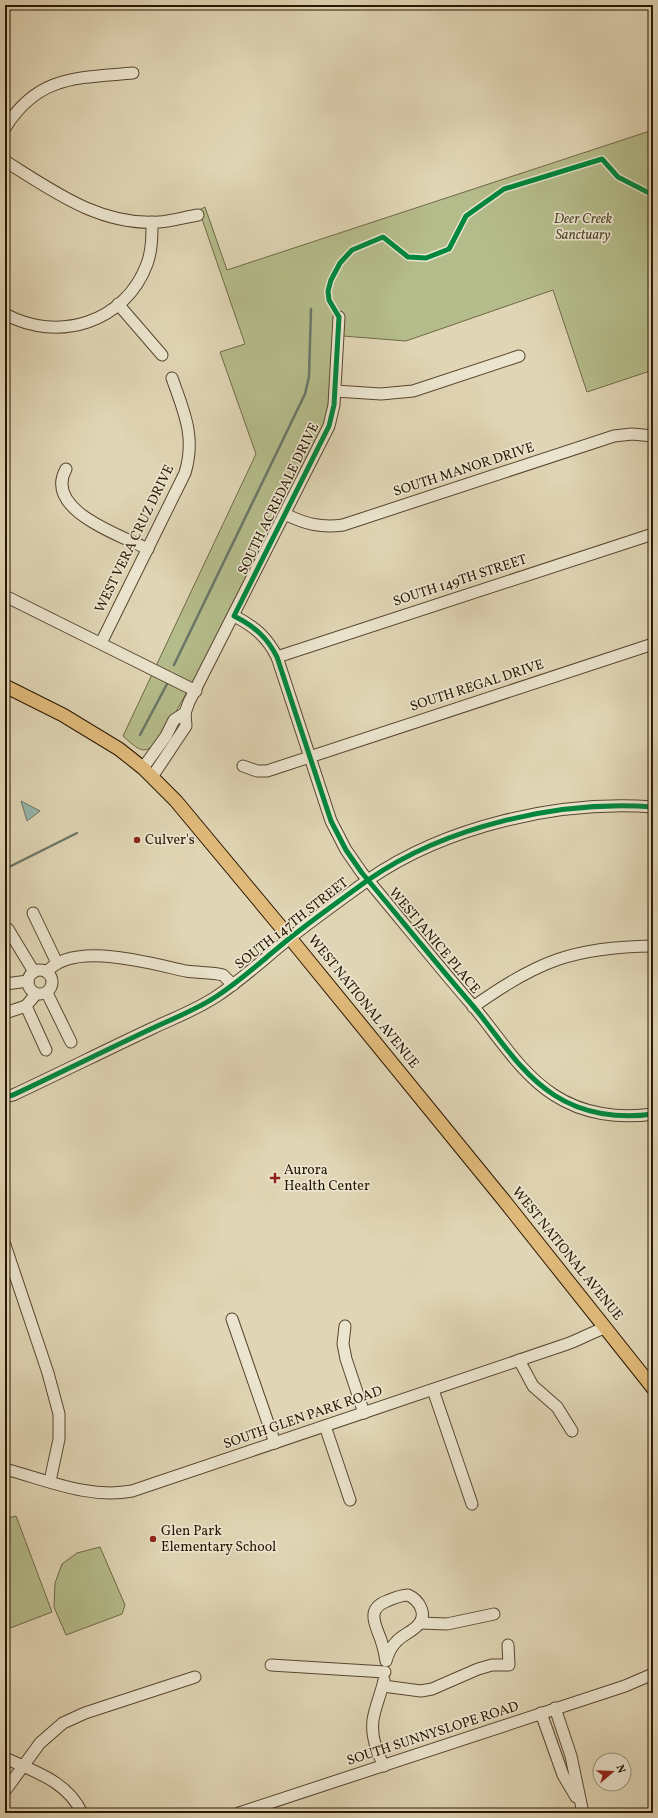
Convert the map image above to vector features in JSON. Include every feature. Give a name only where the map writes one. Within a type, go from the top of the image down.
[{"type":"main road","name":"WEST NATIONAL AVENUE","points":[[5,686],[90,730],[143,768],[176,801],[502,1198],[653,1388]]},
{"type":"street","points":[[5,128],[26,102],[53,84],[88,76],[134,73]]},
{"type":"street","points":[[5,162],[68,201],[96,213],[122,219],[152,222],[198,215]]},
{"type":"street","points":[[5,314],[26,324],[39,327],[62,328],[77,326],[98,318],[118,304],[132,290],[146,265],[152,240],[152,222]]},
{"type":"street","points":[[118,304],[162,355]]},
{"type":"street","name":"SOUTH ACREDALE DRIVE","points":[[152,777],[186,726],[185,713],[329,426],[334,405],[339,317]]},
{"type":"street","points":[[335,391],[381,394],[413,391],[519,356]]},
{"type":"street","name":"WEST VERA CRUZ DRIVE","points":[[101,643],[185,473],[189,457],[190,439],[188,426],[172,378]]},
{"type":"street","name":"SOUTH MANOR DRIVE","points":[[285,514],[308,524],[319,526],[343,525],[614,436],[632,434],[653,436]]},
{"type":"street","points":[[66,469],[62,477],[61,491],[70,504],[82,516],[148,549]]},
{"type":"street","name":"SOUTH 149TH STREET","points":[[277,657],[653,534]]},
{"type":"street","points":[[5,596],[196,690]]},
{"type":"street","name":"WEST JANICE PLACE","points":[[234,616],[257,630],[271,646],[277,657],[309,757],[336,834],[346,850],[368,880],[509,1052],[532,1078],[555,1096],[581,1108],[614,1115],[653,1114]]},
{"type":"street","name":"SOUTH REGAL DRIVE","points":[[243,766],[261,772],[653,644]]},
{"type":"street","name":"SOUTH ACREDALE DRIVE","points":[[143,768],[166,736],[174,720],[185,713]]},
{"type":"street","name":"SOUTH 147TH STREET","points":[[5,1097],[13,1095],[215,997],[233,985],[290,938],[368,880],[397,863],[426,849],[477,829],[554,811],[591,807],[653,807]]},
{"type":"street","points":[[33,913],[57,962]]},
{"type":"street","points":[[5,984],[31,976],[39,970],[47,972],[52,978],[53,982],[47,993],[40,995],[36,994],[30,988],[31,976],[8,929]]},
{"type":"street","points":[[473,1007],[514,978],[542,965],[567,956],[608,947],[653,946]]},
{"type":"street","points":[[47,972],[57,962],[90,956],[121,958],[188,971],[223,975],[233,985]]},
{"type":"street","points":[[47,993],[71,1042]]},
{"type":"street","points":[[5,1013],[26,1006],[36,994]]},
{"type":"street","points":[[26,1006],[46,1050]]},
{"type":"street","points":[[5,1246],[48,1374],[59,1414],[59,1439],[50,1481]]},
{"type":"street","points":[[232,1319],[275,1443]]},
{"type":"street","points":[[345,1326],[343,1344],[346,1359],[364,1413]]},
{"type":"street","name":"SOUTH GLEN PARK ROAD","points":[[5,1469],[87,1492],[109,1494],[120,1493],[161,1482],[433,1390],[583,1338],[593,1331],[605,1328]]},
{"type":"street","points":[[519,1360],[533,1386],[557,1407],[572,1431]]},
{"type":"street","points":[[433,1390],[472,1504]]},
{"type":"street","points":[[325,1426],[350,1500]]},
{"type":"street","points":[[384,1766],[380,1759],[373,1733],[373,1720],[383,1686],[385,1666],[392,1645],[420,1623],[422,1618],[421,1606],[413,1598],[408,1596],[399,1596],[376,1608],[374,1620],[381,1640],[385,1666]]},
{"type":"street","points":[[420,1623],[447,1624],[494,1614]]},
{"type":"street","points":[[383,1686],[420,1691],[432,1689],[478,1669],[492,1665],[509,1665],[508,1645]]},
{"type":"street","points":[[271,1665],[385,1666]]},
{"type":"street","name":"SOUTH SUNNYSLOPE ROAD","points":[[239,1813],[541,1714],[554,1708],[637,1682],[653,1674]]},
{"type":"street","points":[[5,1791],[40,1742],[50,1732],[73,1718],[195,1677]]},
{"type":"street","name":"SOUTH SUNNYSLOPE ROAD","points":[[637,1682],[653,1681]]},
{"type":"street","points":[[554,1708],[571,1756],[582,1808]]},
{"type":"street","points":[[541,1714],[563,1775],[582,1808]]},
{"type":"street","points":[[5,1758],[60,1784],[75,1800],[82,1813]]},
{"type":"green space","name":"Deer Creek Sanctuary","points":[[653,130],[653,370],[587,392],[553,290],[406,341],[343,336],[329,418],[194,681],[164,732],[151,748],[141,750],[123,736],[256,454],[220,352],[245,344],[199,210],[205,207],[227,270]]},
{"type":"green space","points":[[16,1516],[52,1612],[5,1630],[5,1519]]},
{"type":"green space","points":[[100,1547],[125,1605],[122,1614],[66,1635],[54,1607],[55,1583],[62,1564],[77,1553]]},
{"type":"water","points":[[21,801],[40,811],[27,821]]},
{"type":"waterway","points":[[174,665],[305,394],[309,377],[311,309]]},
{"type":"waterway","points":[[140,735],[167,684]]},
{"type":"waterway","points":[[5,869],[77,833]]},
{"type":"cycle path","points":[[653,195],[618,177],[602,159],[504,189],[466,216],[449,249],[426,258],[408,257],[383,237],[352,250],[340,263],[331,280],[328,291],[329,300],[339,317],[334,405],[329,426],[234,616],[254,628],[269,644],[277,657],[331,821],[346,850],[362,873],[473,1006],[510,1054],[542,1086],[554,1095],[577,1107],[602,1114],[627,1116],[653,1114]]},
{"type":"cycle path","points":[[5,1097],[13,1095],[210,1001],[299,931],[368,880],[399,861],[432,845],[468,831],[504,821],[542,813],[580,808],[617,806],[653,807]]},
{"type":"place","name":"Culver's","points":[[137,840]]},
{"type":"place","name":"Aurora Health Center","points":[[275,1178]]},
{"type":"place","name":"Glen Park Elementary School","points":[[153,1539]]}]
